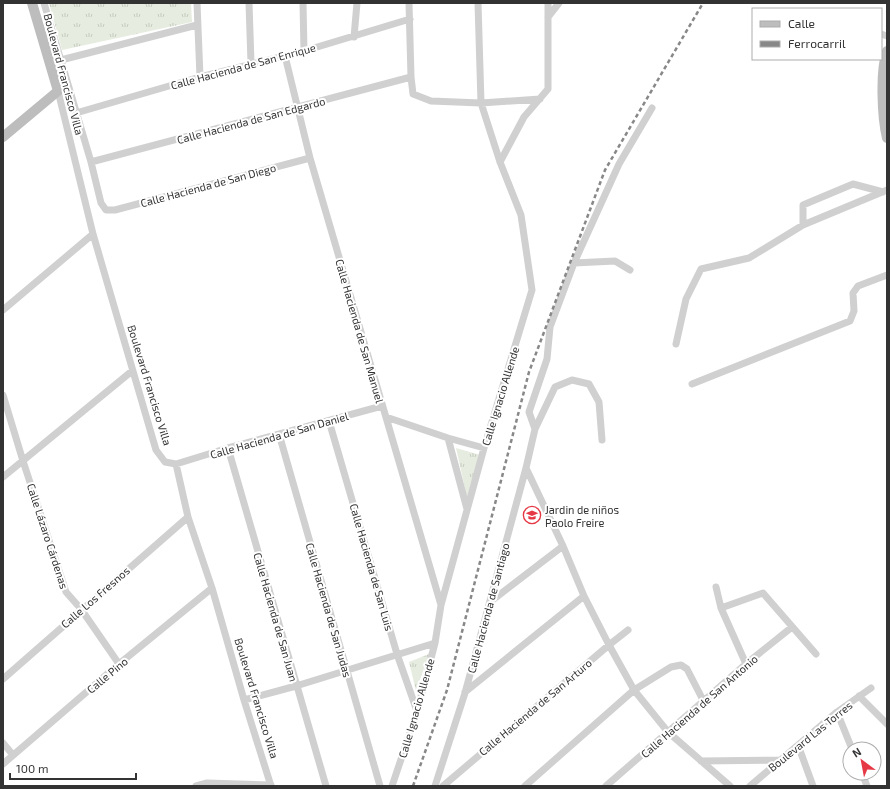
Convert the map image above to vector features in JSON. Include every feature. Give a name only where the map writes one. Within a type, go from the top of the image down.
[{"type":"street","name":"Boulevard Francisco Villa","points":[[32,3],[58,91],[93,234],[156,450],[165,462],[176,464],[188,517],[212,588],[244,700],[271,785]]},
{"type":"street","name":"Boulevard Francisco Villa","points":[[44,3],[91,162],[101,203],[106,210]]},
{"type":"street","points":[[197,3],[200,77]]},
{"type":"street","points":[[250,3],[252,63]]},
{"type":"street","points":[[303,3],[304,51]]},
{"type":"street","points":[[354,37],[357,3]]},
{"type":"street","points":[[410,3],[411,77],[413,94],[431,101],[481,103],[540,99]]},
{"type":"street","name":"Calle Ignacio Allende","points":[[392,786],[417,712],[434,643],[441,605],[484,448],[532,290],[520,215],[500,162],[481,103],[478,3]]},
{"type":"street","points":[[500,162],[524,117],[548,89],[548,3]]},
{"type":"street","points":[[548,17],[559,3]]},
{"type":"street","name":"Calle Hacienda de San Enrique","points":[[76,113],[200,77],[354,37],[410,19]]},
{"type":"street","points":[[61,60],[197,25]]},
{"type":"street","points":[[887,51],[883,62],[884,124],[887,138]]},
{"type":"street","name":"Calle Hacienda de San Manuel","points":[[285,56],[310,158],[441,605]]},
{"type":"street","name":"Calle Hacienda de San Edgardo","points":[[91,162],[411,77]]},
{"type":"street","points":[[3,137],[58,91]]},
{"type":"street","points":[[535,429],[530,412],[547,359],[550,326],[574,263],[619,164],[652,108]]},
{"type":"street","name":"Calle Hacienda de San Diego","points":[[106,210],[114,210],[310,158]]},
{"type":"street","points":[[803,225],[803,205],[853,184],[885,191]]},
{"type":"street","points":[[676,344],[686,299],[701,269],[749,258],[803,225],[885,191]]},
{"type":"street","points":[[3,310],[93,234]]},
{"type":"street","points":[[574,263],[615,261],[630,270]]},
{"type":"street","points":[[692,384],[850,321],[854,311],[853,293],[858,286],[887,275]]},
{"type":"street","points":[[3,477],[132,370]]},
{"type":"street","points":[[535,429],[555,387],[572,380],[588,384],[599,402],[602,440]]},
{"type":"street","name":"Calle Lázaro Cárdenas","points":[[3,395],[66,592],[81,610],[120,664]]},
{"type":"street","name":"Calle Hacienda de San Daniel","points":[[176,464],[228,448],[382,406]]},
{"type":"street","points":[[386,417],[448,438],[484,448]]},
{"type":"street","name":"Calle Hacienda de San Luis","points":[[329,420],[397,654],[417,712]]},
{"type":"street","name":"Calle Hacienda de Santiago","points":[[435,786],[465,692],[526,468],[535,429]]},
{"type":"street","name":"Calle Hacienda de San Judas","points":[[279,434],[380,786]]},
{"type":"street","points":[[448,438],[467,510]]},
{"type":"street","name":"Calle Hacienda de San Juan","points":[[228,448],[326,786]]},
{"type":"street","points":[[526,468],[563,546],[584,596],[634,690],[668,732],[730,786]]},
{"type":"street","name":"Calle Los Fresnos","points":[[3,679],[188,517]]},
{"type":"street","points":[[490,602],[563,546]]},
{"type":"street","points":[[716,587],[721,608],[746,664]]},
{"type":"street","name":"Calle Pino","points":[[3,764],[212,588]]},
{"type":"street","points":[[721,608],[763,593],[816,654]]},
{"type":"street","points":[[465,692],[584,596]]},
{"type":"street","name":"Calle Hacienda de San Antonio","points":[[606,786],[746,664],[792,627]]},
{"type":"street","name":"Calle Hacienda de San Arturo","points":[[443,786],[628,630]]},
{"type":"street","points":[[244,700],[296,686],[434,643]]},
{"type":"street","points":[[525,786],[634,690],[671,667],[681,665],[687,669],[704,702]]},
{"type":"street","name":"Boulevard Las Torres","points":[[750,786],[837,712],[870,688]]},
{"type":"street","points":[[859,696],[887,724]]},
{"type":"street","points":[[837,712],[849,741]]},
{"type":"street","points":[[3,743],[13,755]]},
{"type":"street","points":[[798,745],[813,786]]},
{"type":"street","points":[[701,761],[780,760]]},
{"type":"street","points":[[196,786],[207,783],[271,785]]},
{"type":"green space","points":[[49,3],[191,3],[192,22],[62,50]]},
{"type":"green space","points":[[456,448],[480,455],[467,497]]},
{"type":"green space","points":[[429,654],[416,691],[409,662]]},
{"type":"railway","points":[[413,786],[447,690],[529,372],[605,170],[703,3]]},
{"type":"place","name":"Jardin de niños Paolo Freire","points":[[532,515]]}]
